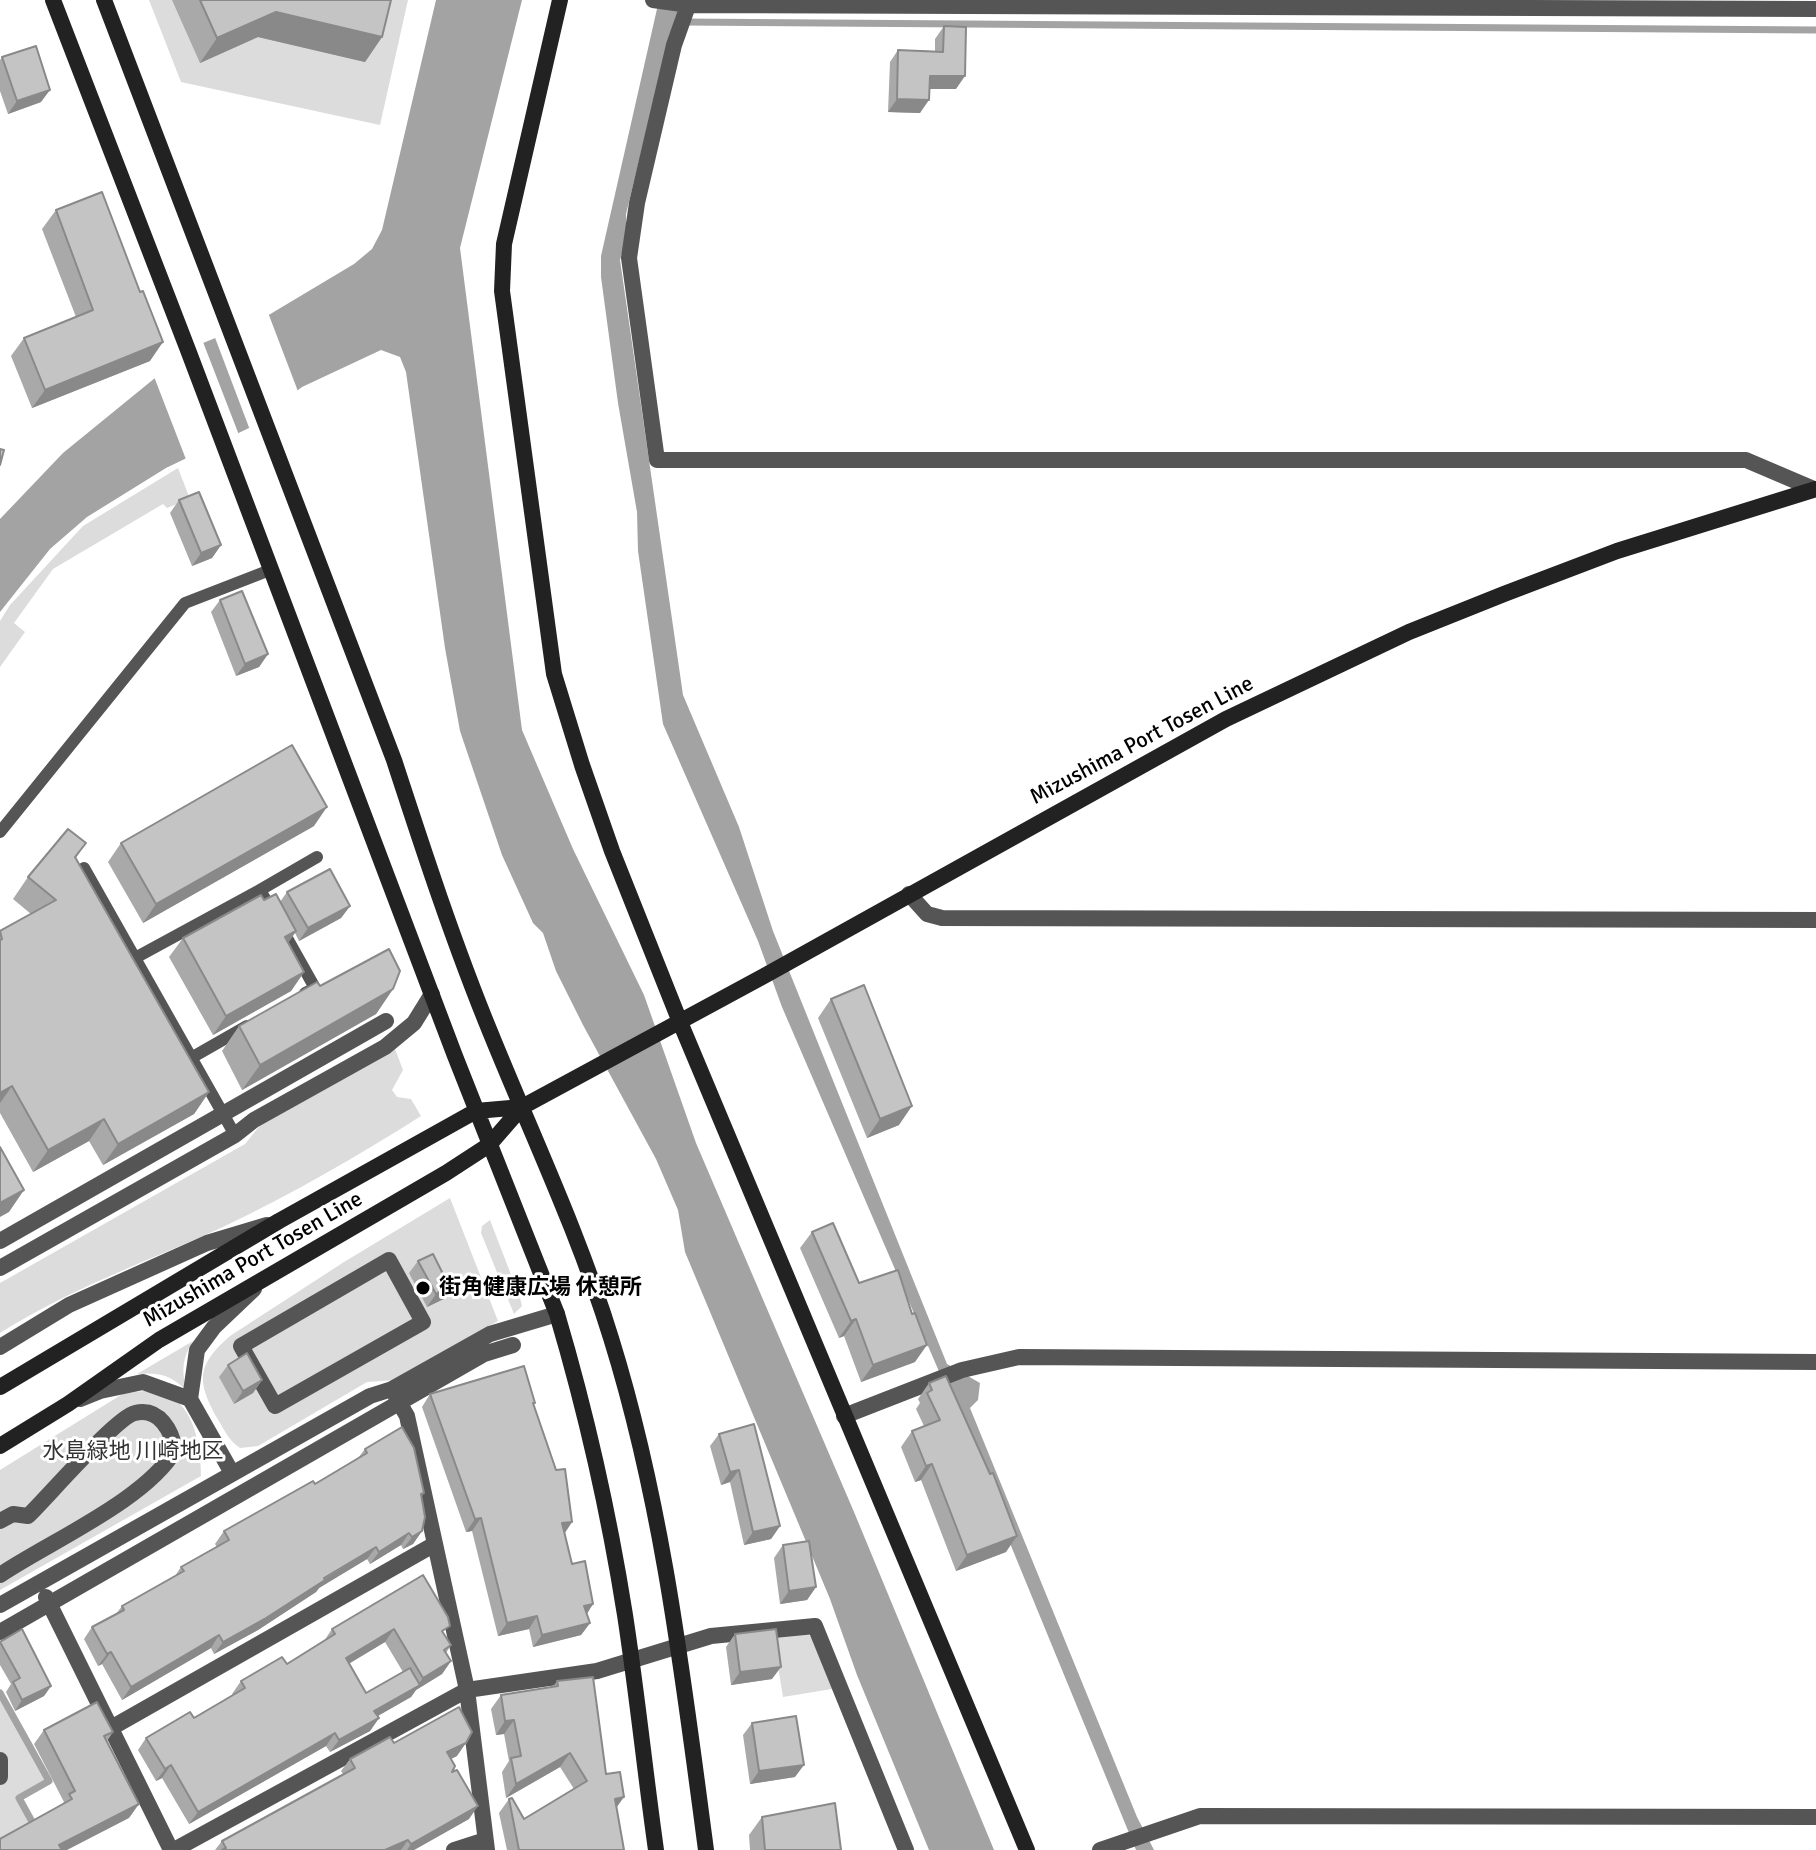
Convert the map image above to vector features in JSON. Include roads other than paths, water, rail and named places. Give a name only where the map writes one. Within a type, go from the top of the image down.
[{"type":"street","points":[[53,0],[489,1145],[557,1314],[612,1541],[656,1850]]},
{"type":"street","points":[[104,0],[394,760],[430,873],[488,1026],[567,1216],[612,1339],[636,1426],[658,1526],[706,1850]]},
{"type":"street","points":[[560,0],[504,244],[502,291],[554,674],[612,851],[680,1022],[1027,1850]]},
{"type":"street","points":[[655,0],[686,10],[953,2],[1739,5],[1816,9]]},
{"type":"street","points":[[686,10],[674,45],[637,203],[629,258],[657,460],[1746,460],[1815,489]]},
{"type":"street","name":"Mizushima Port Tosen Line","points":[[0,1446],[68,1404],[159,1340],[489,1145],[522,1107],[789,963],[1226,719],[1409,632],[1617,551],[1815,489]]},
{"type":"street","points":[[909,894],[927,914],[942,918],[1816,920]]},
{"type":"street","points":[[0,1268],[385,1047],[414,1023],[432,994]]},
{"type":"street","points":[[0,1241],[386,1021]]},
{"type":"street","name":"Mizushima Port Tosen Line","points":[[0,1387],[279,1221],[476,1111],[522,1107]]},
{"type":"street","points":[[0,1347],[69,1305],[207,1243],[279,1221]]},
{"type":"street","points":[[389,1260],[423,1322],[275,1406],[241,1346],[389,1260]]},
{"type":"street","points":[[232,1473],[190,1399],[197,1350],[214,1327],[264,1279]]},
{"type":"street","points":[[0,1632],[396,1396],[490,1334],[557,1314]]},
{"type":"street","points":[[0,1605],[370,1396],[396,1396],[484,1354],[513,1345]]},
{"type":"street","points":[[844,1416],[962,1370],[1019,1357],[1816,1362]]},
{"type":"street","points":[[68,1404],[100,1391],[143,1382],[190,1399]]},
{"type":"street","points":[[396,1396],[407,1416],[467,1690],[486,1845],[454,1850]]},
{"type":"street","points":[[0,1521],[13,1514],[28,1516],[111,1428],[135,1413],[153,1415],[166,1424],[172,1433],[175,1450],[155,1477],[0,1575]]},
{"type":"street","points":[[112,1730],[435,1546]]},
{"type":"street","points":[[39,1583],[173,1850],[467,1690],[597,1671],[711,1636],[815,1626],[906,1850]]},
{"type":"street","points":[[0,1760],[0,1777]]},
{"type":"street","points":[[1100,1850],[1200,1816],[1816,1817]]},
{"type":"lane","points":[[0,832],[185,603],[270,570]]},
{"type":"lane","points":[[135,958],[317,857]]},
{"type":"lane","points":[[84,868],[235,1135]]},
{"type":"lane","points":[[260,890],[315,988],[288,1003]]},
{"type":"lane","points":[[191,1058],[260,1019]]},
{"type":"waterway","points":[[682,22],[1816,30]]},
{"type":"waterway","points":[[0,1693],[49,1781],[19,1798],[35,1827]]},
{"type":"place","name":"街角健康広場 休憩所","points":[[423,1288]]},
{"type":"park label","name":"水島緑地 川崎地区","points":[[133,1452]]}]
